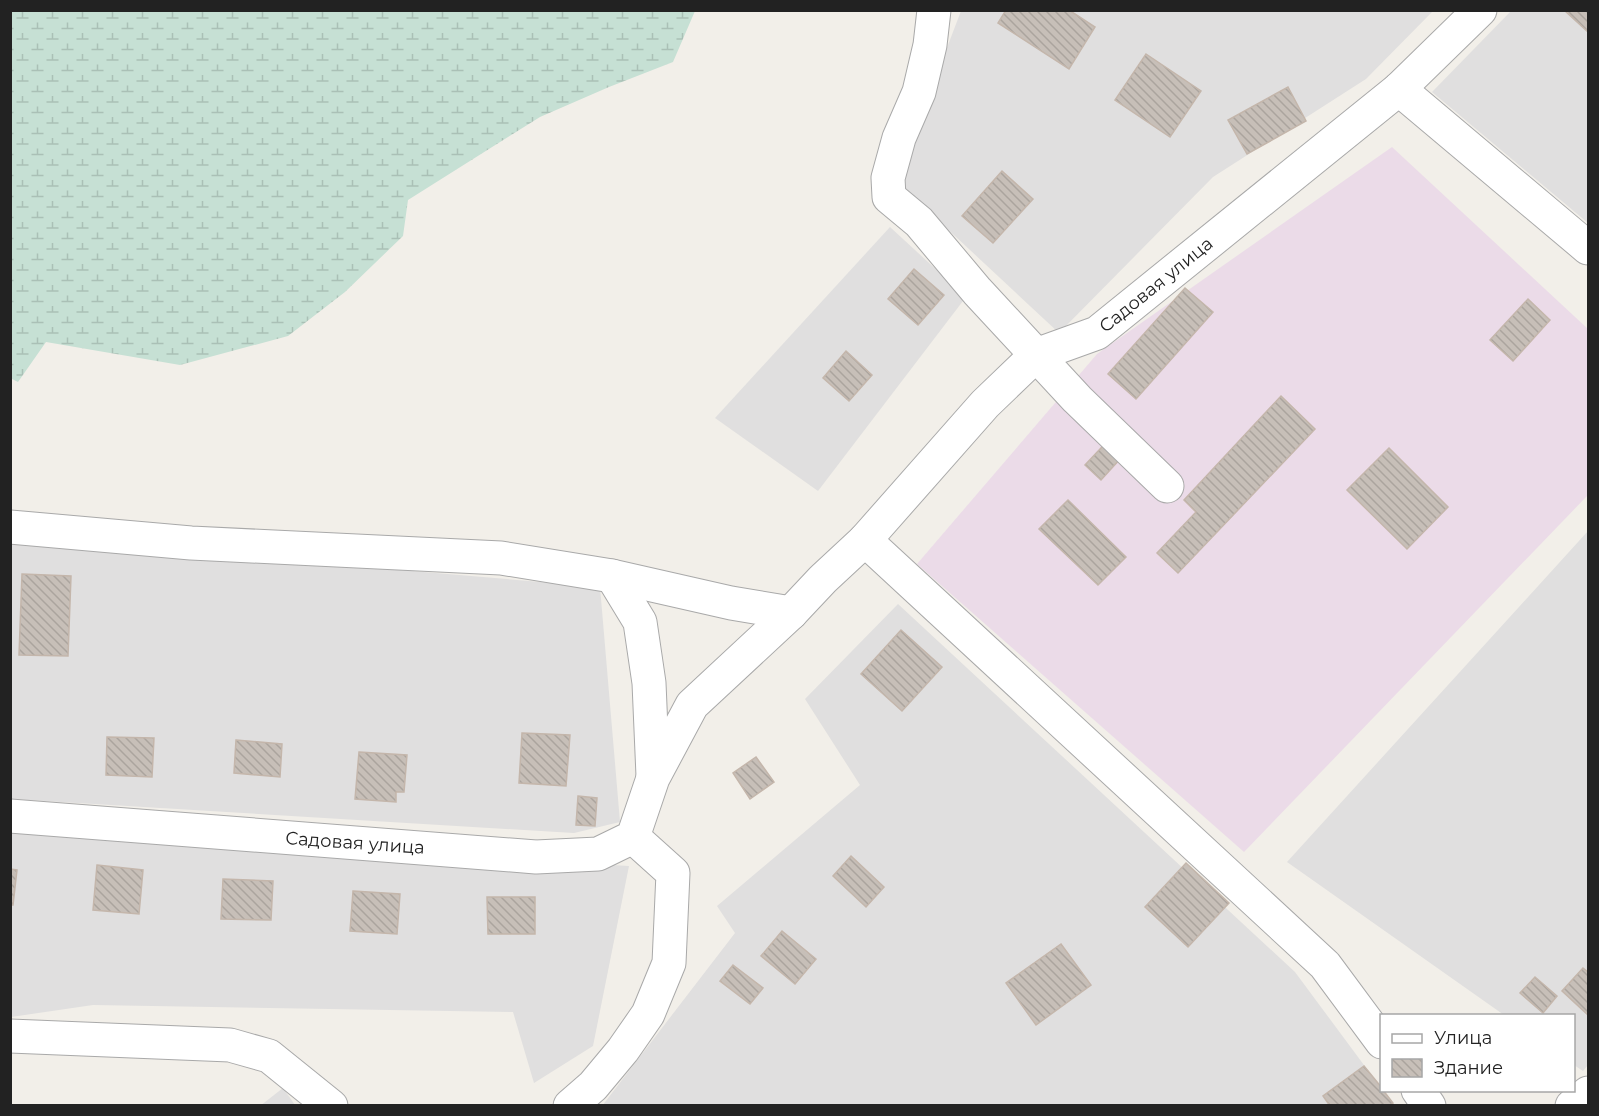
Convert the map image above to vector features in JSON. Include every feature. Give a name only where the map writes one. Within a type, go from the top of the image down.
[{"type":"street","points":[[934,10],[930,45],[919,92],[899,138],[888,178],[889,197],[919,222],[977,291],[1077,399],[1167,486]]},
{"type":"street","name":"Садовая улица","points":[[10,816],[536,857],[598,854],[633,837],[653,777],[692,705],[865,540],[986,404],[1036,355],[1097,333],[1399,89],[1480,10]]},
{"type":"street","points":[[1399,89],[1588,248]]},
{"type":"street","points":[[10,527],[191,543],[501,558],[612,576],[731,603],[791,613]]},
{"type":"street","points":[[865,540],[1325,965],[1380,1039]]},
{"type":"street","name":"Садовая улица","points":[[612,576],[640,622],[649,684],[653,777]]},
{"type":"street","points":[[570,1106],[593,1086],[642,1023],[669,963],[673,873],[633,837]]},
{"type":"street","points":[[10,1036],[230,1045],[269,1056],[331,1106]]},
{"type":"street","points":[[1419,1092],[1429,1106]]},
{"type":"street","points":[[1572,1106],[1588,1093]]},
{"type":"shaded area","points":[[961,11],[1433,11],[1366,79],[1213,177],[1059,333],[896,181]]},
{"type":"shaded area","points":[[1511,11],[1588,11],[1588,223],[1432,92]]},
{"type":"shaded area","points":[[1392,147],[1588,329],[1588,495],[1244,852],[917,564],[1097,354]]},
{"type":"shaded area","points":[[890,227],[966,297],[818,491],[715,418]]},
{"type":"shaded area","points":[[1588,531],[1588,1065],[1583,1071],[1575,1066],[1575,1014],[1503,1014],[1287,862]]},
{"type":"shaded area","points":[[10,537],[600,587],[620,822],[574,833],[11,799]]},
{"type":"shaded area","points":[[898,604],[1295,972],[1380,1087],[1380,1092],[1384,1092],[1394,1105],[602,1106],[735,933],[717,906],[860,785],[805,699]]},
{"type":"shaded area","points":[[10,830],[629,866],[593,1046],[534,1083],[513,1012],[93,1005],[11,1017]]},
{"type":"shaded area","points":[[283,1088],[295,1105],[260,1106]]},
{"type":"green space","points":[[11,10],[695,11],[673,62],[540,117],[408,200],[403,236],[345,292],[288,336],[180,365],[46,342],[18,382],[10,378]]},
{"type":"building","points":[[1006,10],[1069,10],[1095,27],[1069,69],[998,23]]},
{"type":"building","points":[[1565,10],[1588,10],[1588,32],[1565,11]]},
{"type":"building","points":[[1146,54],[1201,91],[1170,137],[1115,100]]},
{"type":"building","points":[[1288,87],[1306,121],[1247,154],[1228,120]]},
{"type":"building","points":[[1002,171],[1033,199],[993,243],[962,216]]},
{"type":"building","points":[[914,269],[944,295],[918,325],[888,299]]},
{"type":"building","points":[[1185,288],[1213,312],[1136,399],[1108,374]]},
{"type":"building","points":[[1528,299],[1550,320],[1513,361],[1490,340]]},
{"type":"building","points":[[846,351],[872,375],[849,401],[823,378]]},
{"type":"building","points":[[1281,396],[1315,429],[1178,573],[1157,553],[1196,512],[1184,500]]},
{"type":"building","points":[[1116,432],[1131,447],[1101,480],[1085,465]]},
{"type":"building","points":[[1389,448],[1448,507],[1407,549],[1347,490]]},
{"type":"building","points":[[1068,500],[1126,557],[1098,585],[1039,529]]},
{"type":"building","points":[[22,574],[71,576],[68,656],[19,655]]},
{"type":"building","points":[[901,630],[942,667],[902,711],[861,674]]},
{"type":"building","points":[[522,733],[570,735],[566,786],[519,783]]},
{"type":"building","points":[[107,737],[154,738],[152,777],[106,775]]},
{"type":"building","points":[[236,740],[282,744],[280,777],[234,773]]},
{"type":"building","points":[[359,752],[407,755],[404,792],[396,792],[396,802],[355,799]]},
{"type":"building","points":[[756,757],[774,782],[750,799],[733,773]]},
{"type":"building","points":[[578,796],[597,798],[595,826],[576,825]]},
{"type":"building","points":[[851,856],[884,887],[866,907],[833,876]]},
{"type":"building","points":[[1186,863],[1229,903],[1188,947],[1145,907]]},
{"type":"building","points":[[97,865],[143,870],[139,914],[93,910]]},
{"type":"building","points":[[10,869],[17,870],[13,905],[10,905]]},
{"type":"building","points":[[223,879],[273,881],[271,920],[221,919]]},
{"type":"building","points":[[353,891],[400,894],[397,934],[350,931]]},
{"type":"building","points":[[487,897],[535,897],[535,934],[488,934]]},
{"type":"building","points":[[782,931],[816,959],[795,984],[761,956]]},
{"type":"building","points":[[1061,944],[1091,985],[1036,1025],[1006,983]]},
{"type":"building","points":[[733,965],[763,988],[750,1004],[720,981]]},
{"type":"building","points":[[1583,968],[1588,972],[1588,1015],[1562,991]]},
{"type":"building","points":[[1535,977],[1557,996],[1543,1013],[1520,993]]},
{"type":"building","points":[[1364,1066],[1380,1086],[1380,1092],[1385,1092],[1393,1103],[1389,1106],[1330,1106],[1323,1096]]}]
